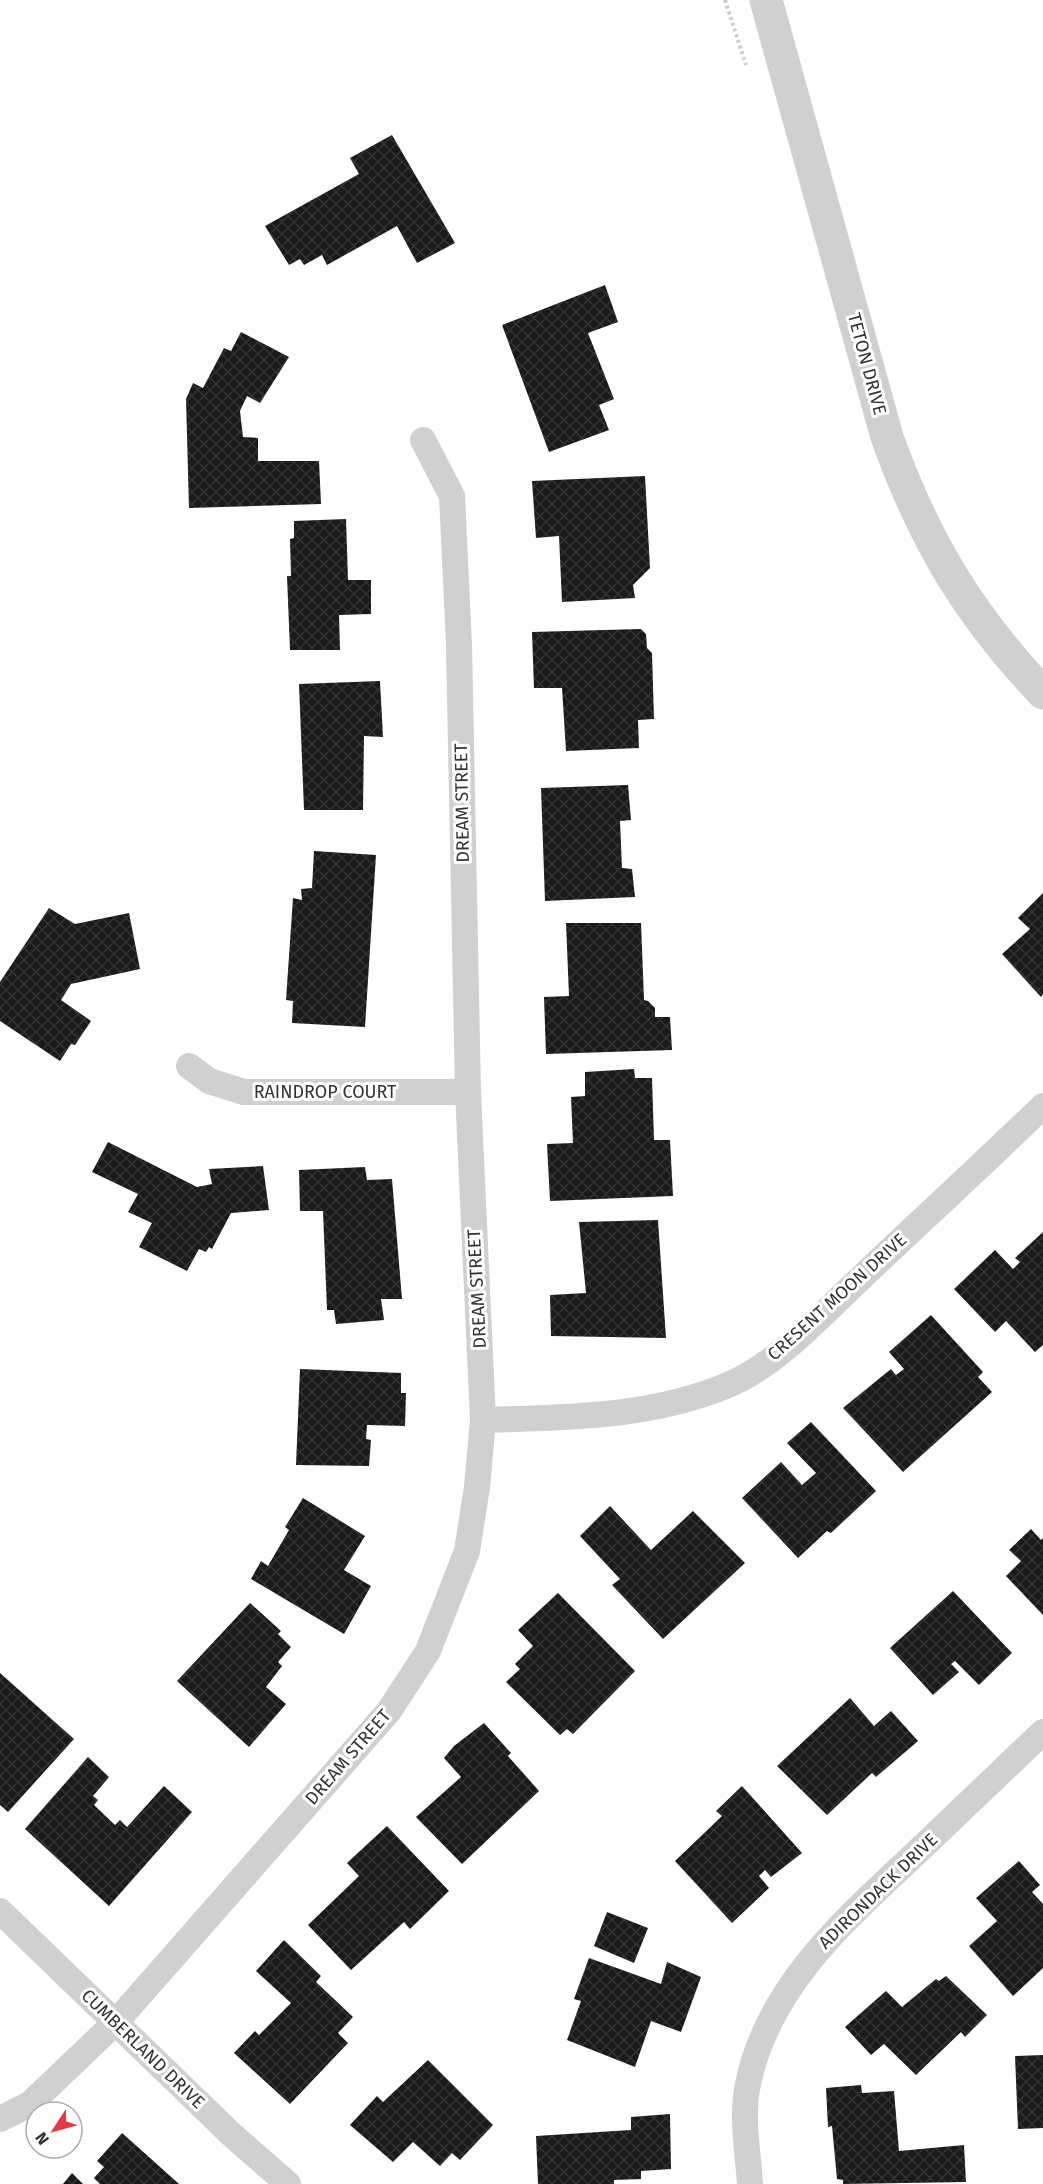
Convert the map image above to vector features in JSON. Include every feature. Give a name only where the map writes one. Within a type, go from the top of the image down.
[{"type":"street","name":"TETON DRIVE","points":[[765,0],[887,438],[901,476],[934,548],[952,580],[1002,648],[1043,693]]},
{"type":"street","name":"DREAM STREET","points":[[0,2119],[30,2104],[116,2022],[389,1711],[428,1652],[467,1551],[477,1487],[483,1420],[468,1092],[459,645],[452,496],[423,440]]},
{"type":"street","name":"RAINDROP COURT","points":[[189,1066],[209,1082],[244,1092],[468,1092]]},
{"type":"street","name":"CRESENT MOON DRIVE","points":[[483,1420],[596,1416],[636,1412],[674,1404],[731,1384],[802,1332],[1043,1106]]},
{"type":"street","name":"ADIRONDACK DRIVE","points":[[750,2184],[745,2109],[748,2085],[765,2032],[786,1992],[823,1942],[1043,1732]]},
{"type":"street","name":"CUMBERLAND DRIVE","points":[[0,1911],[231,2134],[288,2184]]},
{"type":"path","points":[[725,0],[747,68]]},
{"type":"building","points":[[392,135],[455,243],[417,263],[397,226],[327,265],[322,255],[304,265],[300,259],[289,265],[265,226],[359,174],[350,158]]},
{"type":"building","points":[[605,285],[618,322],[588,333],[614,399],[599,405],[609,430],[549,452],[502,325]]},
{"type":"building","points":[[241,332],[289,357],[260,403],[247,396],[240,411],[243,437],[258,438],[258,461],[319,461],[321,504],[189,508],[186,399],[193,383],[203,388],[224,348],[231,351]]},
{"type":"building","points":[[645,476],[650,568],[633,585],[635,598],[562,602],[559,536],[536,538],[532,481]]},
{"type":"building","points":[[346,519],[348,580],[371,580],[371,614],[339,615],[340,650],[290,650],[287,576],[291,576],[290,539],[294,538],[294,521]]},
{"type":"building","points":[[641,629],[646,634],[647,648],[652,653],[654,719],[638,720],[639,748],[566,751],[562,688],[534,688],[532,632]]},
{"type":"building","points":[[380,681],[383,737],[364,736],[363,810],[304,810],[299,684]]},
{"type":"building","points":[[628,785],[631,820],[620,821],[622,868],[632,869],[635,897],[545,901],[541,788]]},
{"type":"building","points":[[314,851],[376,855],[365,1027],[292,1023],[293,1001],[286,1000],[293,898],[302,900],[301,889],[312,888]]},
{"type":"building","points":[[1043,893],[1043,994],[1041,997],[1002,954],[1030,929],[1018,918]]},
{"type":"building","points":[[49,908],[75,924],[129,913],[140,969],[71,984],[61,1000],[91,1021],[75,1045],[71,1044],[60,1061],[0,1021],[0,982]]},
{"type":"building","points":[[566,923],[641,923],[644,1000],[655,1008],[655,1017],[670,1017],[672,1050],[546,1054],[544,997],[569,996]]},
{"type":"building","points":[[634,1069],[635,1078],[652,1078],[654,1140],[670,1140],[673,1196],[550,1201],[547,1144],[573,1143],[571,1097],[585,1096],[585,1072]]},
{"type":"building","points":[[108,1142],[197,1187],[212,1184],[209,1169],[263,1166],[269,1210],[231,1213],[212,1249],[209,1247],[206,1252],[199,1249],[187,1271],[139,1247],[152,1223],[128,1212],[138,1194],[92,1172]]},
{"type":"building","points":[[365,1167],[367,1180],[392,1179],[402,1299],[381,1299],[384,1320],[336,1324],[334,1310],[327,1310],[323,1211],[300,1211],[299,1170]]},
{"type":"building","points":[[658,1220],[666,1338],[551,1336],[550,1295],[586,1293],[579,1222]]},
{"type":"building","points":[[1043,1232],[1043,1345],[1035,1352],[1006,1321],[995,1332],[954,1289],[995,1250],[1013,1269],[1020,1262],[1015,1258]]},
{"type":"building","points":[[931,1315],[983,1372],[978,1377],[992,1392],[903,1472],[843,1408],[891,1369],[896,1375],[904,1369],[889,1352]]},
{"type":"building","points":[[300,1369],[401,1373],[401,1393],[406,1393],[405,1426],[367,1425],[366,1439],[371,1440],[369,1466],[296,1465]]},
{"type":"building","points":[[811,1422],[876,1491],[831,1533],[827,1531],[798,1558],[742,1498],[781,1462],[802,1485],[816,1473],[787,1443]]},
{"type":"building","points":[[303,1498],[365,1536],[344,1570],[371,1586],[344,1634],[251,1579],[261,1561],[268,1566],[289,1530],[285,1527]]},
{"type":"building","points":[[610,1506],[651,1550],[693,1511],[745,1563],[663,1639],[612,1585],[620,1579],[580,1536]]},
{"type":"building","points":[[1031,1529],[1041,1540],[1043,1538],[1043,1615],[1006,1576],[1021,1561],[1009,1550]]},
{"type":"building","points":[[953,1591],[1012,1653],[979,1685],[955,1661],[951,1664],[959,1672],[933,1695],[890,1648]]},
{"type":"building","points":[[558,1593],[635,1671],[573,1734],[567,1729],[560,1735],[506,1682],[520,1669],[515,1664],[533,1646],[518,1630]]},
{"type":"building","points":[[250,1603],[281,1631],[278,1634],[291,1647],[278,1662],[282,1666],[266,1687],[286,1704],[249,1747],[177,1681]]},
{"type":"building","points":[[0,1673],[74,1739],[8,1812],[0,1805]]},
{"type":"building","points":[[850,1698],[874,1726],[891,1711],[918,1741],[876,1777],[872,1773],[827,1815],[777,1766]]},
{"type":"building","points":[[484,1723],[511,1753],[508,1756],[539,1791],[462,1864],[416,1817],[461,1777],[444,1758],[454,1746]]},
{"type":"building","points":[[88,1757],[109,1777],[93,1796],[98,1800],[94,1805],[115,1825],[120,1820],[127,1827],[164,1786],[192,1812],[109,1906],[25,1829]]},
{"type":"building","points":[[742,1786],[802,1853],[771,1877],[765,1870],[759,1876],[769,1888],[732,1923],[675,1861],[722,1816],[716,1811]]},
{"type":"building","points":[[387,1826],[449,1891],[410,1929],[404,1922],[351,1970],[308,1925],[359,1876],[347,1863]]},
{"type":"building","points":[[1019,1861],[1040,1885],[1032,1892],[1043,1904],[1043,1968],[1013,1996],[969,1946],[997,1921],[976,1898]]},
{"type":"building","points":[[607,1912],[648,1928],[634,1963],[594,1946]]},
{"type":"building","points":[[284,1940],[321,1976],[316,1982],[353,2017],[338,2033],[348,2043],[290,2104],[234,2053],[255,2031],[259,2035],[291,2003],[256,1971]]},
{"type":"building","points":[[589,1958],[661,1984],[667,1962],[701,1977],[681,2032],[651,2021],[635,2067],[567,2040],[581,2001],[574,1999]]},
{"type":"building","points":[[946,1976],[987,2015],[965,2037],[961,2032],[916,2075],[884,2044],[871,2055],[845,2027],[886,1991],[902,2007],[936,1979],[939,1981]]},
{"type":"building","points":[[1043,2055],[1043,2128],[1018,2129],[1015,2056]]},
{"type":"building","points":[[428,2060],[493,2125],[460,2160],[452,2153],[440,2166],[413,2142],[393,2162],[350,2125],[377,2096],[383,2102]]},
{"type":"building","points":[[861,2085],[862,2093],[894,2091],[899,2151],[964,2145],[966,2182],[843,2184],[843,2180],[837,2179],[832,2126],[828,2127],[826,2088]]},
{"type":"building","points":[[670,2114],[671,2169],[641,2171],[641,2179],[614,2180],[614,2184],[538,2184],[536,2136],[631,2130],[631,2117]]},
{"type":"building","points":[[122,2133],[179,2184],[100,2184],[94,2178],[104,2167],[97,2161]]},
{"type":"building","points":[[72,2173],[83,2184],[63,2184]]}]
